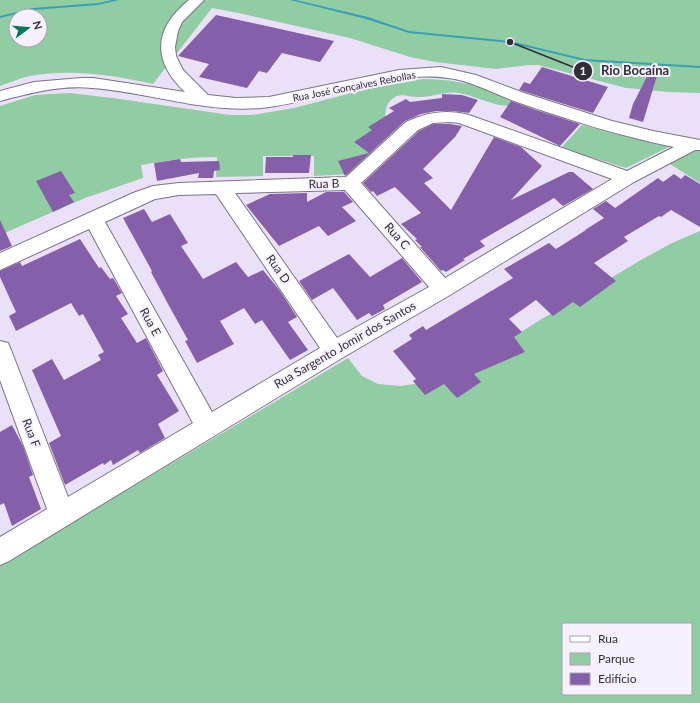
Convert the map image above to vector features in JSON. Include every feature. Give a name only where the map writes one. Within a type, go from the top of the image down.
[{"type":"street","points":[[197,0],[176,20],[170,33],[167,51],[171,65],[190,87],[204,100]]},
{"type":"street","name":"Rua José Gonçalves Rebollas","points":[[0,96],[43,84],[75,82],[93,83],[234,104],[269,102],[393,76],[422,72],[442,72],[458,75],[517,97],[611,127],[697,144]]},
{"type":"street","name":"Rua B","points":[[0,262],[93,218],[153,193],[179,189],[350,183],[412,126],[424,120],[443,116],[463,119],[628,178]]},
{"type":"street","name":"Rua Sargento Jomir dos Santos","points":[[0,552],[207,426],[628,178],[697,144]]},
{"type":"street","name":"Rua C","points":[[350,183],[443,288]]},
{"type":"street","name":"Rua D","points":[[221,187],[334,351]]},
{"type":"street","name":"Rua E","points":[[93,218],[207,426]]},
{"type":"street","name":"Rua F","points":[[0,350],[62,515]]},
{"type":"green space","points":[[0,0],[700,0],[700,93],[626,88],[538,65],[496,69],[435,62],[410,57],[350,38],[212,8],[153,84],[106,75],[74,73],[42,74],[26,77],[0,86]]},
{"type":"green space","points":[[423,79],[452,81],[481,87],[510,98],[517,105],[504,106],[459,93],[420,97],[401,95],[394,97],[387,105],[384,127],[376,147],[350,174],[314,176],[314,156],[263,156],[263,176],[216,177],[217,157],[188,158],[151,163],[141,165],[143,178],[85,198],[0,235],[0,106],[35,95],[69,93],[230,115],[252,115],[294,108],[367,89]]},
{"type":"green space","points":[[582,125],[671,146],[626,168],[561,148]]},
{"type":"green space","points":[[700,150],[700,183],[670,164],[683,154]]},
{"type":"green space","points":[[700,231],[700,703],[0,703],[0,563],[60,530],[348,358],[362,376],[378,384],[400,386],[422,383],[478,359],[641,260],[672,243]]},
{"type":"building","points":[[216,15],[334,41],[320,62],[282,53],[267,73],[259,71],[247,88],[199,77],[209,64],[178,56]]},
{"type":"building","points":[[542,67],[608,87],[593,113],[519,90],[524,82],[530,84]]},
{"type":"building","points":[[652,67],[659,69],[643,122],[629,118],[633,104]]},
{"type":"building","points":[[442,94],[462,95],[478,100],[469,113],[437,111],[421,114],[405,121],[345,176],[338,161],[369,153],[354,142],[372,130],[368,127],[394,111],[389,108],[406,99],[410,102],[442,98]]},
{"type":"building","points":[[511,101],[580,124],[560,146],[500,117]]},
{"type":"building","points":[[433,124],[462,126],[455,137],[423,169],[433,178],[424,183],[451,210],[494,137],[521,147],[542,166],[511,200],[569,172],[573,172],[593,189],[563,206],[554,198],[480,241],[485,246],[463,259],[465,260],[446,272],[443,270],[441,271],[420,247],[422,247],[415,240],[417,239],[401,224],[421,213],[395,187],[377,196],[363,183],[419,131]]},
{"type":"building","points":[[293,155],[311,155],[309,173],[265,173],[266,157],[293,157]]},
{"type":"building","points":[[180,159],[181,162],[219,161],[220,170],[214,171],[213,178],[198,178],[199,173],[157,181],[154,163]]},
{"type":"building","points":[[61,171],[75,193],[69,195],[74,202],[53,212],[36,181]]},
{"type":"building","points":[[674,174],[681,179],[685,175],[700,184],[700,227],[671,210],[624,237],[628,241],[594,263],[616,281],[580,307],[573,302],[553,316],[536,300],[509,319],[522,332],[514,337],[525,352],[474,374],[481,382],[457,398],[444,384],[425,395],[413,381],[416,379],[393,351],[412,339],[409,335],[423,326],[426,330],[513,278],[504,269],[549,243],[556,249],[604,218],[593,209],[606,201],[615,208],[658,178],[663,182]]},
{"type":"building","points":[[326,192],[344,192],[353,202],[342,207],[356,221],[328,236],[319,226],[279,246],[246,205],[270,194],[307,193],[307,202]]},
{"type":"building","points":[[144,209],[152,222],[170,214],[188,243],[181,246],[203,279],[236,262],[248,277],[263,270],[280,291],[297,317],[288,322],[308,350],[290,360],[262,320],[255,324],[244,308],[220,321],[234,344],[197,363],[185,341],[188,340],[123,218]]},
{"type":"building","points":[[0,220],[12,246],[0,251]]},
{"type":"building","points":[[80,239],[99,268],[101,267],[110,279],[113,278],[122,293],[116,296],[128,314],[121,318],[137,343],[146,338],[163,371],[157,375],[179,411],[158,424],[165,438],[140,453],[138,450],[113,465],[111,460],[104,465],[103,463],[65,485],[49,443],[61,436],[32,370],[52,359],[64,380],[101,360],[98,355],[104,352],[83,314],[79,316],[71,303],[16,331],[9,316],[16,312],[0,277],[0,271],[20,262],[22,266]]},
{"type":"building","points":[[349,254],[370,277],[402,258],[422,282],[383,305],[385,309],[372,316],[369,313],[357,320],[333,288],[312,300],[299,281]]},
{"type":"building","points":[[12,425],[23,446],[33,475],[29,477],[41,509],[12,526],[4,503],[0,505],[0,432]]},
{"type":"waterway","points":[[0,17],[33,9],[98,4],[117,0]]},
{"type":"waterway","points":[[292,0],[367,18],[409,32],[510,42],[585,60],[700,67]]},
{"type":"place","name":"Rio Bocaína","points":[[510,42]]}]
